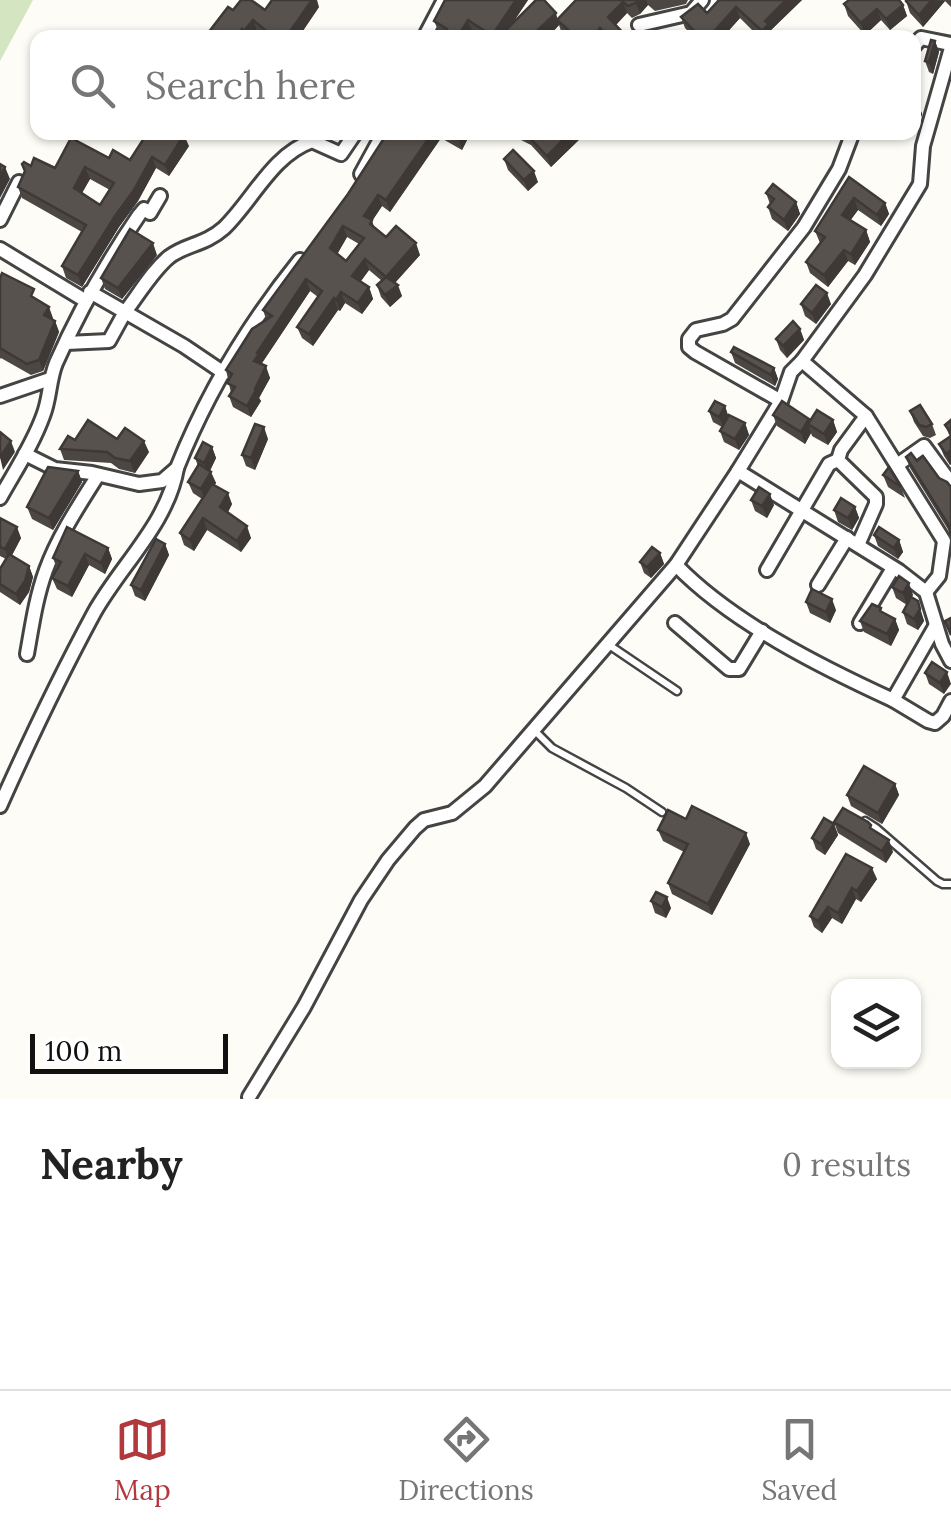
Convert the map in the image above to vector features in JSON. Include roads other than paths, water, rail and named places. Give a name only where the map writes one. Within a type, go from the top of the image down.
[{"type":"street","points":[[428,30],[444,0]]},
{"type":"street","points":[[639,26],[691,13],[702,0]]},
{"type":"street","points":[[249,1098],[388,860],[424,820],[452,813],[485,786],[676,565],[781,401],[792,372],[865,274],[920,184],[924,146],[951,46],[921,38]]},
{"type":"street","points":[[66,343],[109,340],[125,312],[169,257],[204,243],[224,227],[292,149],[312,141],[340,154],[350,140]]},
{"type":"street","points":[[350,192],[379,140]]},
{"type":"street","points":[[781,401],[696,352],[688,339],[696,330],[732,319],[814,212],[839,169],[850,140]]},
{"type":"street","points":[[0,220],[18,182]]},
{"type":"street","points":[[0,498],[44,413],[50,380],[88,296],[138,215],[144,209],[150,213],[160,196]]},
{"type":"street","points":[[0,806],[95,612],[168,498],[177,468],[224,374],[264,308],[312,246]]},
{"type":"street","points":[[0,249],[125,312],[224,374]]},
{"type":"street","points":[[802,361],[866,416],[944,541],[939,576],[926,592]]},
{"type":"street","points":[[0,396],[50,380]]},
{"type":"street","points":[[838,460],[840,450],[866,416]]},
{"type":"street","points":[[897,465],[924,446],[951,483]]},
{"type":"street","points":[[25,454],[55,469],[139,484],[162,481],[177,468]]},
{"type":"street","points":[[767,570],[828,464],[838,460]]},
{"type":"street","points":[[818,584],[876,504],[876,497],[838,460]]},
{"type":"street","points":[[738,471],[926,592],[951,661]]},
{"type":"street","points":[[27,654],[46,570],[98,475]]},
{"type":"street","points":[[676,565],[690,580],[762,631],[928,722],[935,723],[943,716],[951,701]]},
{"type":"street","points":[[860,623],[893,568]]},
{"type":"street","points":[[675,623],[734,670],[739,669],[762,631]]},
{"type":"street","points":[[893,700],[942,628]]},
{"type":"lane","points":[[608,644],[677,691]]},
{"type":"lane","points":[[533,729],[552,748],[662,812]]},
{"type":"lane","points":[[856,816],[876,828],[937,881],[951,884]]}]
